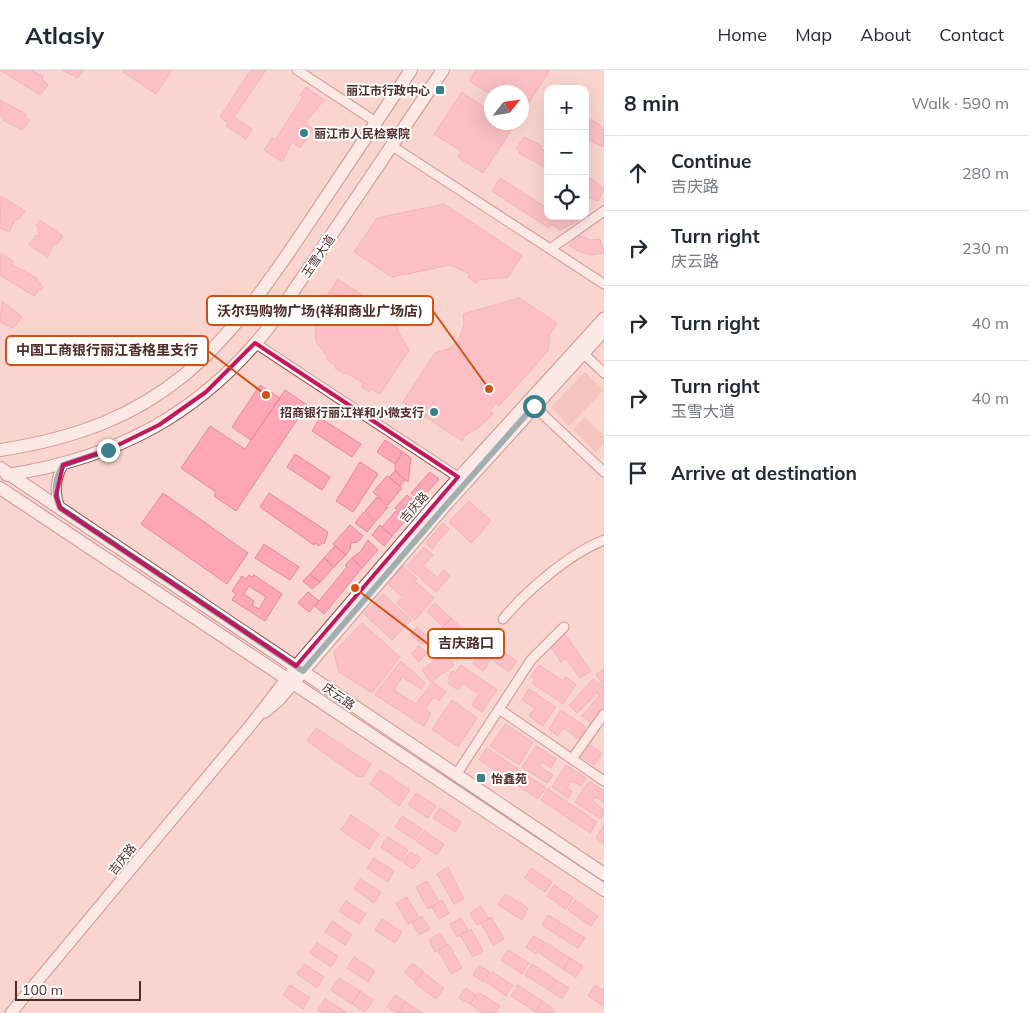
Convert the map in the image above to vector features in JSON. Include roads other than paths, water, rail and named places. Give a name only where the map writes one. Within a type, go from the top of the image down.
[{"type":"main road","points":[[0,450],[52,440],[105,423],[153,397],[202,361],[248,311],[411,70]]},
{"type":"main road","name":"玉雪大道","points":[[3,473],[63,465],[108,450],[164,422],[219,381],[255,343],[316,259],[443,70]]},
{"type":"main road","name":"庆云路","points":[[3,473],[60,508],[604,874]]},
{"type":"main road","name":"庆云路","points":[[0,488],[604,890]]},
{"type":"street","points":[[297,70],[376,122]]},
{"type":"street","points":[[392,146],[604,284]]},
{"type":"street","points":[[550,249],[604,211]]},
{"type":"street","name":"吉庆路","points":[[11,1013],[458,477],[604,318]]},
{"type":"street","name":"吉庆路","points":[[299,669],[534,406],[604,331]]},
{"type":"street","points":[[255,343],[458,477]]},
{"type":"street","points":[[583,353],[604,373]]},
{"type":"street","points":[[534,406],[604,472]]},
{"type":"street","points":[[60,508],[56,496],[56,483],[63,465]]},
{"type":"street","points":[[503,619],[515,604],[572,557],[604,540]]},
{"type":"street","points":[[456,775],[531,660],[564,627]]},
{"type":"street","points":[[499,709],[604,781]]},
{"type":"street","points":[[572,759],[604,714]]},
{"type":"place","name":"丽江市行政中心","points":[[440,90]]},
{"type":"place","name":"丽江市人民检察院","points":[[304,133]]},
{"type":"place","name":"沃尔玛购物广场(祥和商业广场店)","points":[[489,389]]},
{"type":"place","name":"中国工商银行丽江香格里支行","points":[[266,395]]},
{"type":"place","name":"招商银行丽江祥和小微支行","points":[[434,412]]},
{"type":"place","name":"吉庆路口","points":[[355,588]]},
{"type":"place","name":"怡鑫苑","points":[[481,778]]}]
